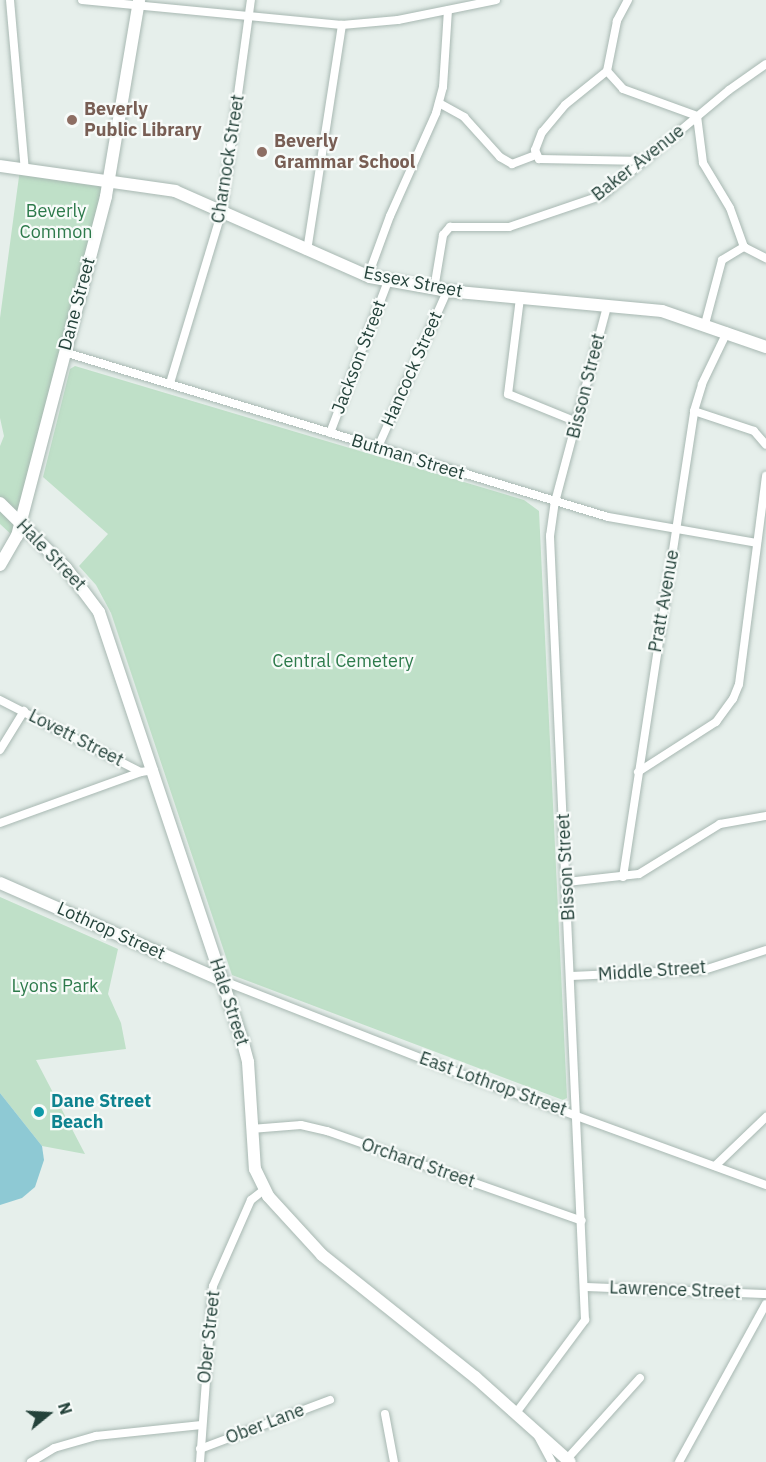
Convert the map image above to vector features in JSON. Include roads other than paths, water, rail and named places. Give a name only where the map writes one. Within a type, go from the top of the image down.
[{"type":"main road","name":"Dane Street","points":[[0,566],[21,523],[109,182],[139,2]]},
{"type":"main road","name":"Essex Street","points":[[0,166],[175,191],[307,251],[368,276],[388,281],[441,290],[662,311],[766,347]]},
{"type":"main road","name":"Hale Street","points":[[0,503],[93,600],[147,771],[248,1062],[255,1169],[264,1190],[295,1229],[328,1260],[516,1413],[568,1461]]},
{"type":"main road","name":"Lothrop Street","points":[[0,883],[221,980]]},
{"type":"street","points":[[10,0],[26,170]]},
{"type":"street","points":[[81,0],[139,2],[249,17],[342,25],[448,10],[496,0]]},
{"type":"street","name":"Charnock Street","points":[[170,383],[222,211],[251,0]]},
{"type":"street","points":[[536,155],[542,132],[565,105],[607,71],[617,21],[628,0]]},
{"type":"street","points":[[368,276],[439,103],[448,10]]},
{"type":"street","points":[[307,251],[342,25]]},
{"type":"street","name":"Baker Avenue","points":[[441,290],[443,235],[450,227],[509,227],[588,202],[645,161],[697,116],[766,64]]},
{"type":"street","points":[[607,71],[623,88],[697,116],[704,163],[730,208],[744,247],[766,258]]},
{"type":"street","points":[[439,103],[464,117],[500,157],[512,164],[536,155]]},
{"type":"street","points":[[536,155],[539,159],[645,161]]},
{"type":"street","points":[[705,324],[722,260],[744,247]]},
{"type":"street","name":"Jackson Street","points":[[330,433],[388,281]]},
{"type":"street","name":"Hancock Street","points":[[378,447],[441,290]]},
{"type":"street","points":[[520,298],[508,394],[577,422]]},
{"type":"street","name":"Bisson Street","points":[[516,1413],[581,1327],[584,1287],[582,1221],[550,536],[555,502],[607,306]]},
{"type":"street","name":"Pratt Avenue","points":[[623,877],[694,411],[702,384],[727,332]]},
{"type":"street","name":"Butman Street","points":[[64,352],[555,502],[676,531],[757,543]]},
{"type":"street","points":[[694,411],[754,431],[766,444]]},
{"type":"street","points":[[638,772],[716,722],[734,699],[739,684],[766,476]]},
{"type":"street","name":"Lovett Street","points":[[0,700],[147,771]]},
{"type":"street","points":[[0,750],[24,711]]},
{"type":"street","points":[[0,823],[147,771]]},
{"type":"street","points":[[567,882],[623,877],[653,867],[720,824],[766,816]]},
{"type":"street","name":"Middle Street","points":[[571,976],[704,970],[766,950]]},
{"type":"street","name":"East Lothrop Street","points":[[221,980],[453,1071],[577,1114],[766,1185]]},
{"type":"street","points":[[715,1166],[766,1117]]},
{"type":"street","name":"Orchard Street","points":[[252,1129],[301,1125],[327,1131],[582,1221]]},
{"type":"street","name":"Ober Street","points":[[201,1462],[201,1425],[213,1286],[251,1200],[264,1190]]},
{"type":"street","name":"Lawrence Street","points":[[584,1287],[766,1294]]},
{"type":"street","points":[[679,1462],[766,1304]]},
{"type":"street","points":[[568,1461],[640,1378]]},
{"type":"street","name":"Ober Lane","points":[[200,1449],[330,1400]]},
{"type":"street","points":[[385,1414],[394,1462]]},
{"type":"street","points":[[31,1462],[54,1448],[96,1436],[201,1425]]},
{"type":"street","name":"Hale Street","points":[[537,1433],[552,1462]]},
{"type":"water","points":[[0,1093],[42,1146],[44,1160],[35,1187],[22,1198],[0,1205]]},
{"type":"place","name":"Beverly Public Library","points":[[72,120]]},
{"type":"place","name":"Beverly Grammar School","points":[[262,152]]},
{"type":"place","name":"Dane Street Beach","points":[[39,1112]]},
{"type":"park label","name":"Beverly Common","points":[[56,222]]},
{"type":"park label","name":"Central Cemetery","points":[[343,661]]},
{"type":"park label","name":"Lyons Park","points":[[55,986]]}]
